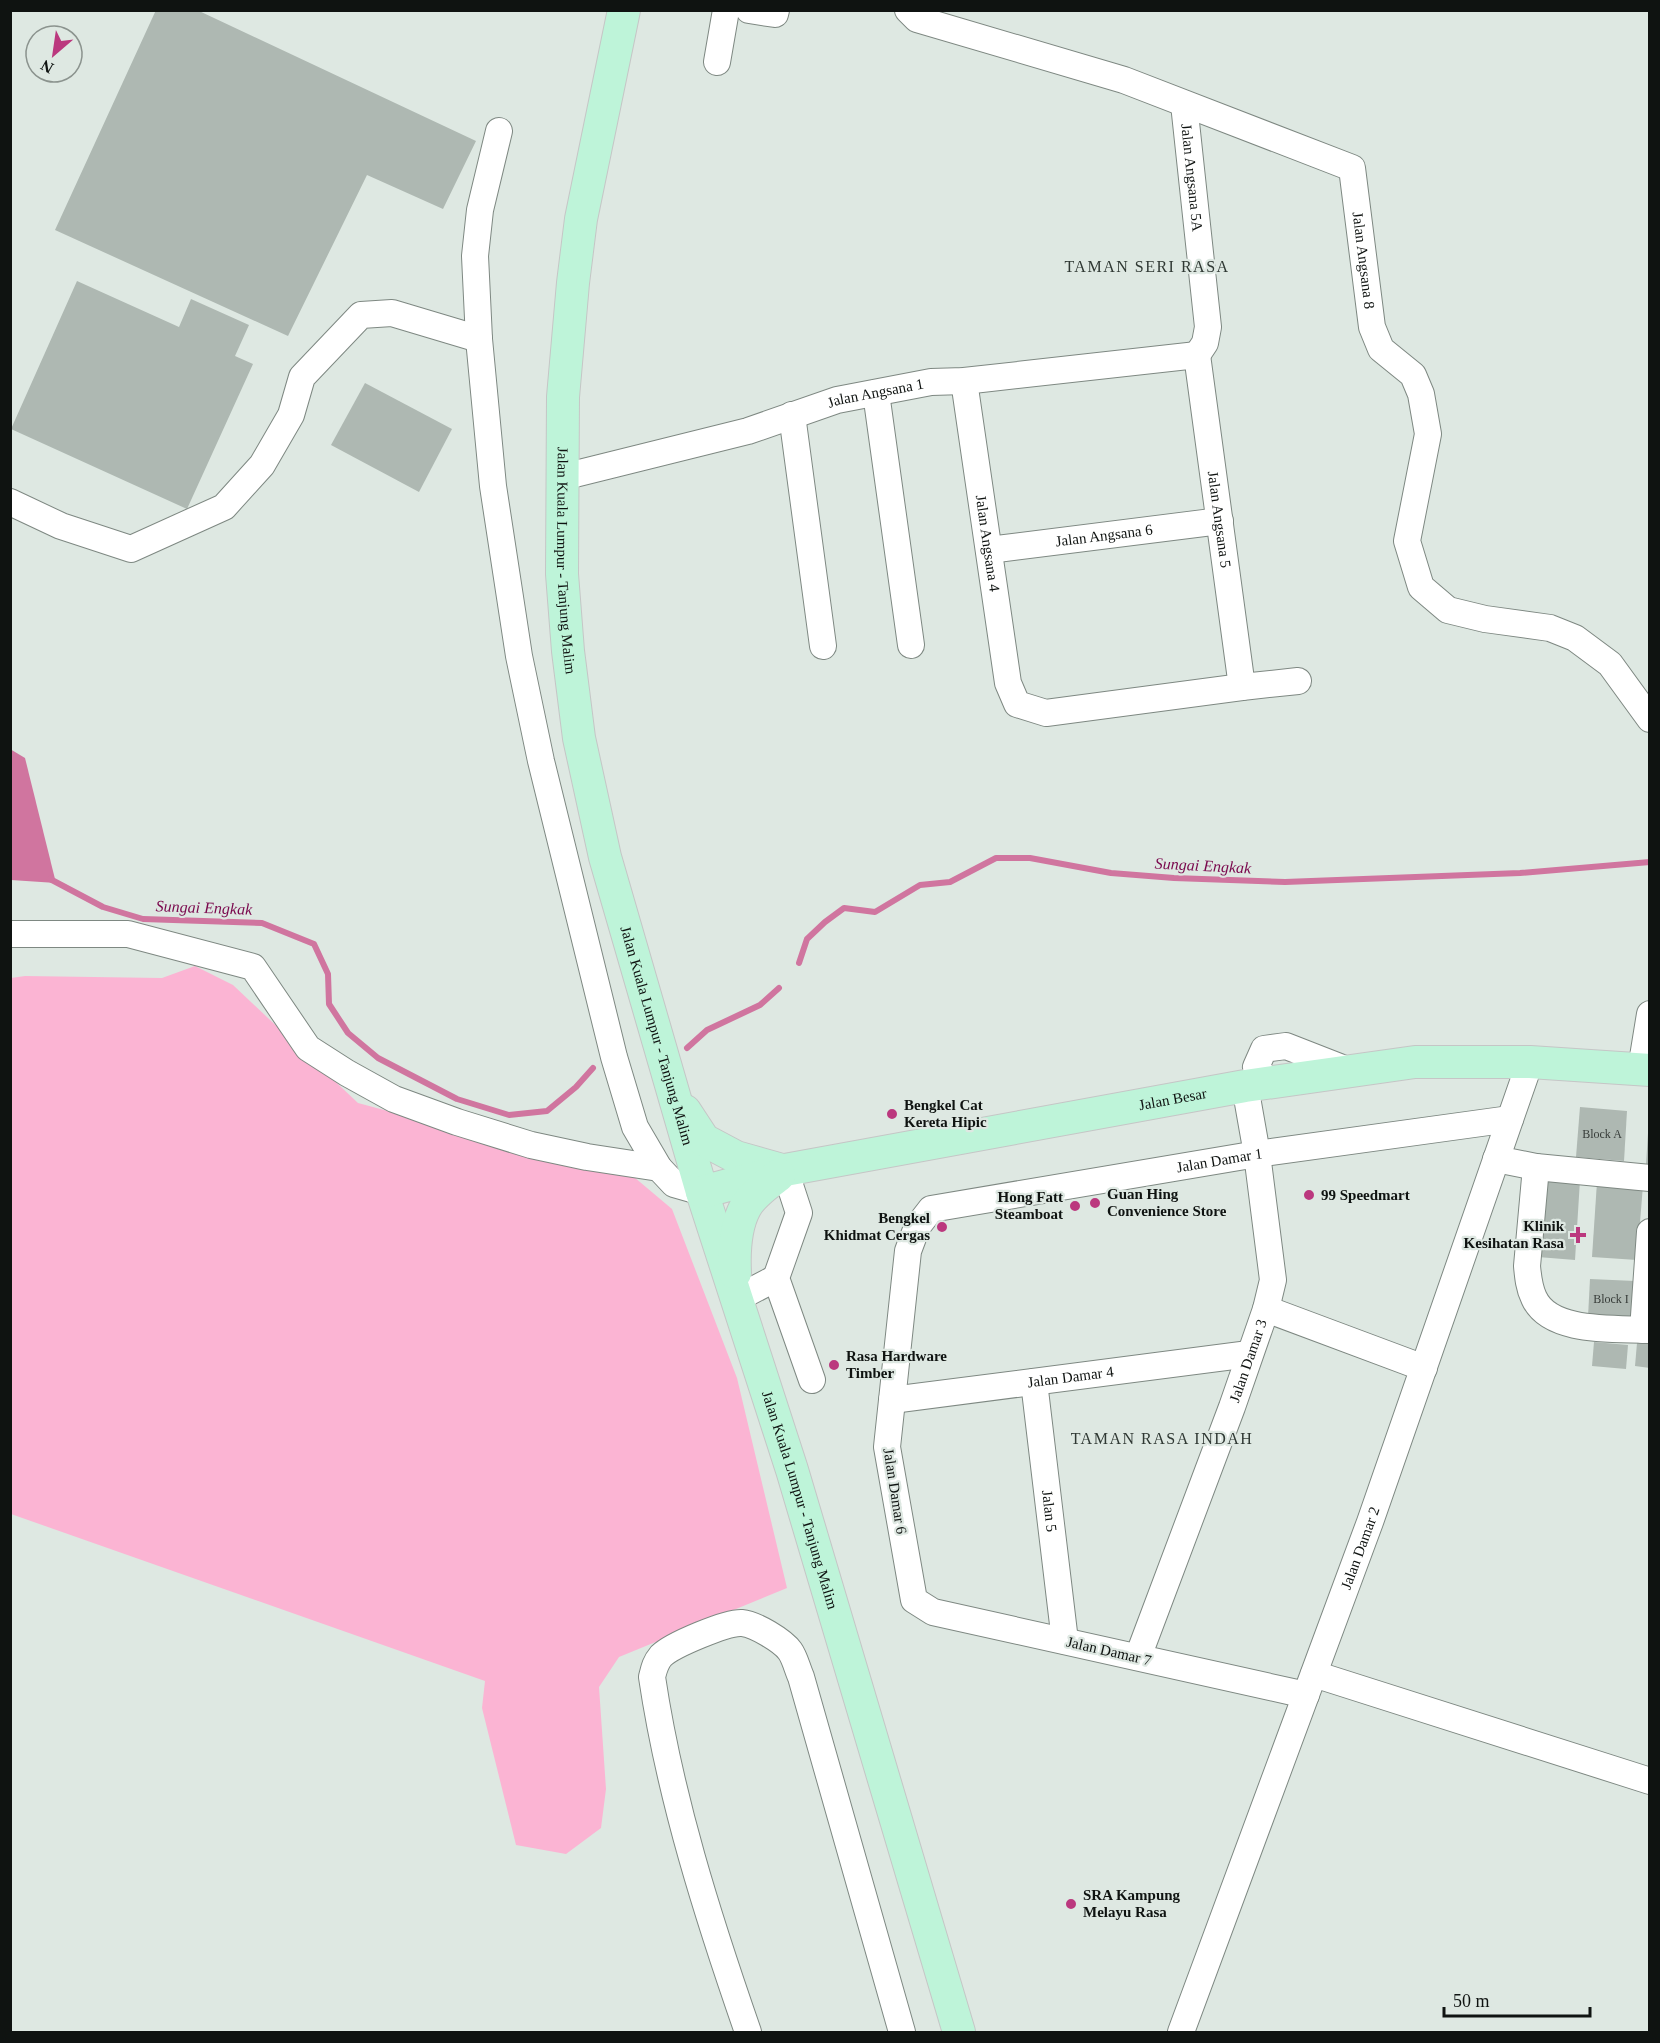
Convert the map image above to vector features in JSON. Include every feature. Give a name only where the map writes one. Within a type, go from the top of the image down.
[{"type":"main road","name":"Jalan Kuala Lumpur - Tanjung Malim","points":[[624,10],[579,241],[563,397],[562,574],[568,651],[579,738],[605,857],[702,1192],[792,1470],[959,2032]]},
{"type":"main road","name":"Jalan Besar","points":[[702,1192],[785,1170],[1257,1084],[1415,1062],[1530,1062],[1645,1070]]},
{"type":"main road","points":[[672,1087],[694,1127],[704,1140],[736,1157],[785,1170]]},
{"type":"main road","points":[[736,1299],[734,1257],[737,1233],[745,1207],[761,1189],[785,1170]]},
{"type":"street","points":[[717,62],[726,10]]},
{"type":"street","points":[[749,10],[776,14],[776,10]]},
{"type":"street","points":[[908,10],[917,19],[1124,80],[1185,104]]},
{"type":"street","name":"Jalan Angsana 8","points":[[1185,104],[1352,168],[1372,327],[1382,349],[1413,375],[1421,394],[1427,424],[1428,434],[1407,541],[1420,587],[1448,610],[1485,619],[1528,623],[1550,628],[1575,638],[1610,664],[1650,719]]},
{"type":"street","name":"Jalan Angsana 5A","points":[[1185,104],[1208,327],[1205,343],[1197,355]]},
{"type":"street","points":[[499,131],[476,233],[475,256],[479,339],[493,486],[519,656],[541,761],[614,1057],[635,1127],[659,1167],[674,1184],[702,1192]]},
{"type":"street","points":[[10,502],[60,526],[131,549],[224,507],[262,465],[291,415],[302,377],[362,315],[392,313],[479,339]]},
{"type":"street","name":"Jalan Angsana 1","points":[[563,477],[748,431],[837,400],[931,382],[964,381],[1197,355]]},
{"type":"street","name":"Jalan Angsana 5","points":[[1197,355],[1242,687]]},
{"type":"street","name":"Jalan Angsana 4","points":[[964,381],[1008,683],[1017,704],[1046,713],[1242,687]]},
{"type":"street","points":[[876,393],[911,645]]},
{"type":"street","points":[[792,415],[823,646]]},
{"type":"street","name":"Jalan Angsana 6","points":[[989,550],[1220,521]]},
{"type":"street","points":[[1242,687],[1298,681]]},
{"type":"street","points":[[10,934],[128,934],[253,967],[308,1048],[394,1099],[531,1145],[587,1157],[659,1167]]},
{"type":"street","points":[[1645,1070],[1650,1014]]},
{"type":"street","name":"Jalan Damar 2","points":[[1181,2032],[1370,1522],[1530,1062]]},
{"type":"street","name":"Jalan Damar 3","points":[[1138,1657],[1232,1407],[1266,1309],[1273,1280],[1257,1154],[1257,1084]]},
{"type":"street","name":"Jalan Damar 1","points":[[931,1209],[1257,1154],[1510,1119]]},
{"type":"street","points":[[1496,1160],[1536,1167],[1650,1178]]},
{"type":"street","points":[[1536,1167],[1527,1266],[1529,1282],[1535,1300],[1559,1321],[1578,1326],[1646,1330],[1650,1232]]},
{"type":"street","points":[[785,1170],[799,1214],[776,1278],[812,1380]]},
{"type":"street","name":"Jalan Damar 6","points":[[914,1600],[887,1447],[908,1251],[917,1227],[931,1209]]},
{"type":"street","points":[[736,1299],[776,1278]]},
{"type":"street","points":[[1266,1309],[1424,1368]]},
{"type":"street","name":"Jalan Damar 4","points":[[892,1400],[1249,1354]]},
{"type":"street","name":"Jalan 5","points":[[1034,1382],[1065,1641]]},
{"type":"street","name":"Jalan Damar 7","points":[[914,1600],[933,1612],[1138,1657],[1310,1685],[1650,1781]]},
{"type":"street","points":[[748,2032],[710,1919],[677,1798],[652,1677],[655,1664],[663,1655],[692,1638],[742,1623],[759,1628],[789,1650],[801,1677],[902,2032]]},
{"type":"shaded area","points":[[10,749],[25,758],[56,883],[11,880]]},
{"type":"shaded area","points":[[195,966],[233,985],[358,1103],[634,1177],[672,1209],[737,1378],[787,1588],[619,1657],[599,1687],[606,1789],[601,1828],[566,1854],[516,1845],[482,1708],[485,1681],[11,1514],[11,978],[25,976],[162,978]]},
{"type":"building","points":[[156,10],[197,10],[476,141],[443,209],[367,175],[288,336],[55,230]]},
{"type":"building","points":[[77,281],[179,327],[191,299],[249,325],[235,356],[253,364],[187,509],[11,429]]},
{"type":"building","points":[[365,383],[452,429],[419,492],[331,445]]},
{"type":"building","points":[[1580,1107],[1627,1111],[1624,1161],[1576,1157]]},
{"type":"building","points":[[1648,1133],[1650,1133],[1650,1166],[1646,1165]]},
{"type":"building","points":[[1544,1178],[1580,1180],[1575,1260],[1538,1257]]},
{"type":"building","points":[[1597,1182],[1643,1185],[1637,1260],[1592,1257]]},
{"type":"building","points":[[1590,1279],[1635,1281],[1632,1320],[1588,1317]]},
{"type":"building","points":[[1594,1342],[1628,1345],[1626,1369],[1592,1366]]},
{"type":"building","points":[[1637,1343],[1650,1344],[1650,1368],[1635,1366]]},
{"type":"waterway","name":"Sungai Engkak","points":[[799,963],[807,939],[844,908],[875,912],[920,885],[950,882],[996,858],[1030,858],[1111,873],[1285,882],[1520,873],[1650,862]]},
{"type":"waterway","name":"Sungai Engkak","points":[[50,879],[103,907],[143,919],[262,923],[314,944],[328,974],[329,1004],[348,1033],[378,1058],[457,1099],[509,1115],[547,1111],[576,1087],[593,1068]]},
{"type":"waterway","name":"Sungai Engkak","points":[[687,1048],[707,1030],[760,1005],[779,988]]},
{"type":"place","name":"Bengkel Cat Kereta Hipic","points":[[892,1114]]},
{"type":"place","name":"99 Speedmart","points":[[1309,1195]]},
{"type":"place","name":"Guan Hing Convenience Store","points":[[1095,1203]]},
{"type":"place","name":"Hong Fatt Steamboat","points":[[1075,1206]]},
{"type":"place","name":"Bengkel Khidmat Cergas","points":[[942,1227]]},
{"type":"place","name":"Klinik Kesihatan Rasa","points":[[1578,1235]]},
{"type":"place","name":"Rasa Hardware Timber","points":[[834,1365]]},
{"type":"place","name":"SRA Kampung Melayu Rasa","points":[[1071,1904]]},
{"type":"district","name":"TAMAN SERI RASA","points":[[1147,266]]},
{"type":"district","name":"TAMAN RASA INDAH","points":[[1162,1438]]}]
